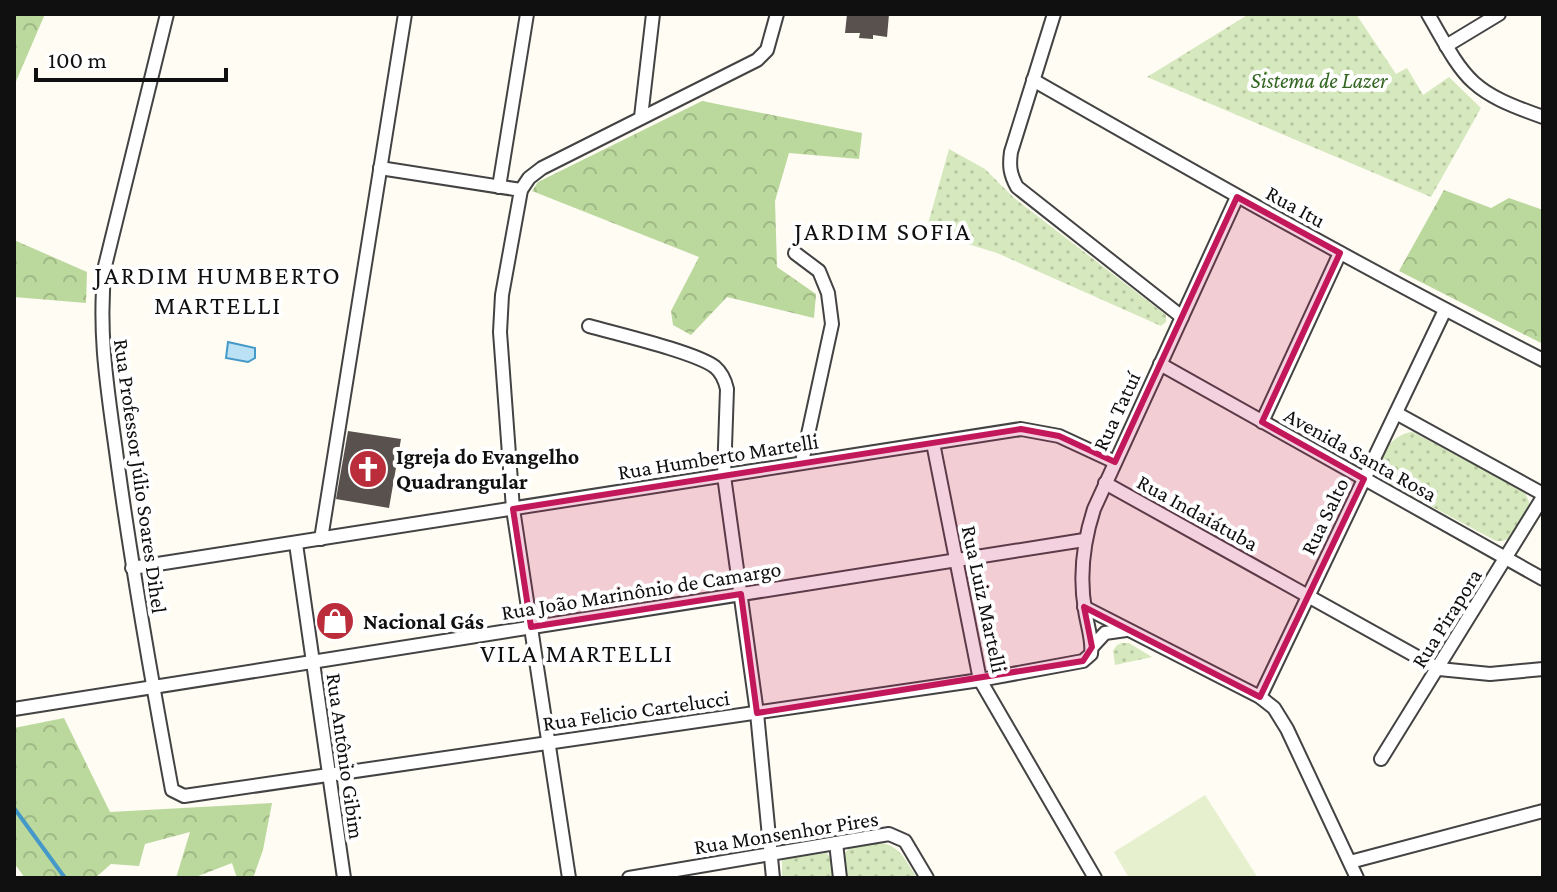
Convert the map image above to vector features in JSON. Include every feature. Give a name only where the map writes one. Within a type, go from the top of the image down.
[{"type":"street","name":"Rua Professor Júlio Soares Dihel","points":[[167,14],[105,266],[101,345],[132,568],[172,790],[184,796]]},
{"type":"street","points":[[321,539],[405,14]]},
{"type":"street","points":[[499,187],[527,14]]},
{"type":"street","points":[[641,117],[653,14]]},
{"type":"street","points":[[569,878],[513,509],[500,332],[502,295],[521,190],[529,178],[542,168],[757,60],[767,50],[777,14]]},
{"type":"street","points":[[1054,14],[1011,152],[1009,165],[1017,187],[1182,317]]},
{"type":"street","points":[[1428,14],[1461,72],[1477,87],[1502,102],[1543,117]]},
{"type":"street","points":[[1446,46],[1499,14]]},
{"type":"street","name":"Rua Itu","points":[[1033,80],[1237,197],[1543,360]]},
{"type":"street","points":[[380,168],[521,190]]},
{"type":"street","name":"Rua Tatuí","points":[[1091,651],[1084,607],[1084,540],[1105,483],[1237,197]]},
{"type":"street","points":[[795,253],[819,271],[830,301],[832,324],[802,462]]},
{"type":"street","points":[[1262,422],[1340,253]]},
{"type":"street","name":"Rua Salto","points":[[1260,697],[1445,310]]},
{"type":"street","points":[[589,326],[714,366],[724,377],[727,389],[724,476],[757,713],[773,878]]},
{"type":"street","name":"Avenida Santa Rosa","points":[[1160,364],[1543,579]]},
{"type":"street","points":[[1396,413],[1543,496]]},
{"type":"street","name":"Rua Humberto Martelli","points":[[132,568],[1021,429],[1059,436],[1115,462]]},
{"type":"street","name":"Rua Luiz Martelli","points":[[933,443],[980,680],[1095,878]]},
{"type":"street","name":"Rua Indaiátuba","points":[[1105,483],[1439,669]]},
{"type":"street","name":"Rua Pirapora","points":[[1381,759],[1543,496]]},
{"type":"street","name":"Rua João Marinônio de Camargo","points":[[14,709],[1084,540]]},
{"type":"street","name":"Rua Antônio Gibim","points":[[296,544],[344,878]]},
{"type":"street","points":[[1084,607],[1260,697],[1274,708],[1287,729],[1357,878]]},
{"type":"street","name":"Rua Felicio Cartelucci","points":[[184,796],[980,680],[1083,661],[1105,633],[1128,630]]},
{"type":"street","points":[[1439,669],[1490,674],[1543,669]]},
{"type":"street","points":[[1350,862],[1543,811]]},
{"type":"street","name":"Rua Monsenhor Pires","points":[[629,878],[889,834],[905,841],[927,878]]},
{"type":"street","points":[[836,843],[840,878]]},
{"type":"highlighted area","points":[[1237,197],[1340,253],[1262,422],[1364,479],[1260,697],[1084,607],[1092,647],[1083,661],[757,713],[741,594],[531,627],[513,509],[1021,429],[1059,436],[1115,462]]},
{"type":"green space","points":[[14,14],[45,14],[14,86]]},
{"type":"green space","name":"Sistema de Lazer","points":[[1249,14],[1356,14],[1396,74],[1407,68],[1423,95],[1449,77],[1481,108],[1431,197],[1147,77]]},
{"type":"green space","points":[[702,101],[862,133],[859,159],[789,153],[775,201],[777,267],[816,294],[814,318],[727,297],[691,335],[673,325],[671,311],[699,257],[532,191],[538,182]]},
{"type":"green space","points":[[949,149],[985,169],[1014,198],[1166,315],[1166,322],[1161,326],[997,253],[926,231]]},
{"type":"green space","points":[[1444,190],[1491,208],[1509,198],[1543,210],[1543,344],[1399,271]]},
{"type":"green space","points":[[14,240],[87,272],[86,303],[14,297]]},
{"type":"green space","points":[[1413,432],[1525,492],[1529,512],[1519,530],[1508,539],[1496,541],[1386,482],[1380,467],[1385,451],[1397,438]]},
{"type":"green space","points":[[1122,643],[1129,643],[1152,657],[1115,665],[1113,651]]},
{"type":"green space","points":[[64,718],[110,812],[272,803],[263,850],[253,878],[237,878],[232,863],[193,878],[176,878],[190,832],[145,844],[139,866],[111,864],[95,878],[25,878],[14,863],[14,728]]},
{"type":"green space","points":[[1205,795],[1258,878],[1129,878],[1114,852]]},
{"type":"green space","points":[[866,841],[898,850],[917,878],[844,878],[845,853]]},
{"type":"green space","points":[[827,853],[831,859],[833,878],[782,878],[782,859]]},
{"type":"water","points":[[228,342],[255,348],[255,358],[248,362],[226,358]]},
{"type":"building","points":[[847,14],[889,14],[887,37],[873,35],[873,39],[859,38],[860,33],[845,33]]},
{"type":"building","name":"Igreja do Evangelho Quadrangular","points":[[348,431],[401,439],[389,508],[336,499]]},
{"type":"waterway","points":[[14,808],[65,878]]},
{"type":"place","name":"Igreja do Evangelho Quadrangular","points":[[368,469]]},
{"type":"place","name":"Nacional Gás","points":[[335,621]]},
{"type":"district","name":"JARDIM SOFIA","points":[[883,231]]},
{"type":"district","name":"JARDIM HUMBERTO MARTELLI","points":[[218,290]]},
{"type":"district","name":"VILA MARTELLI","points":[[577,653]]}]
